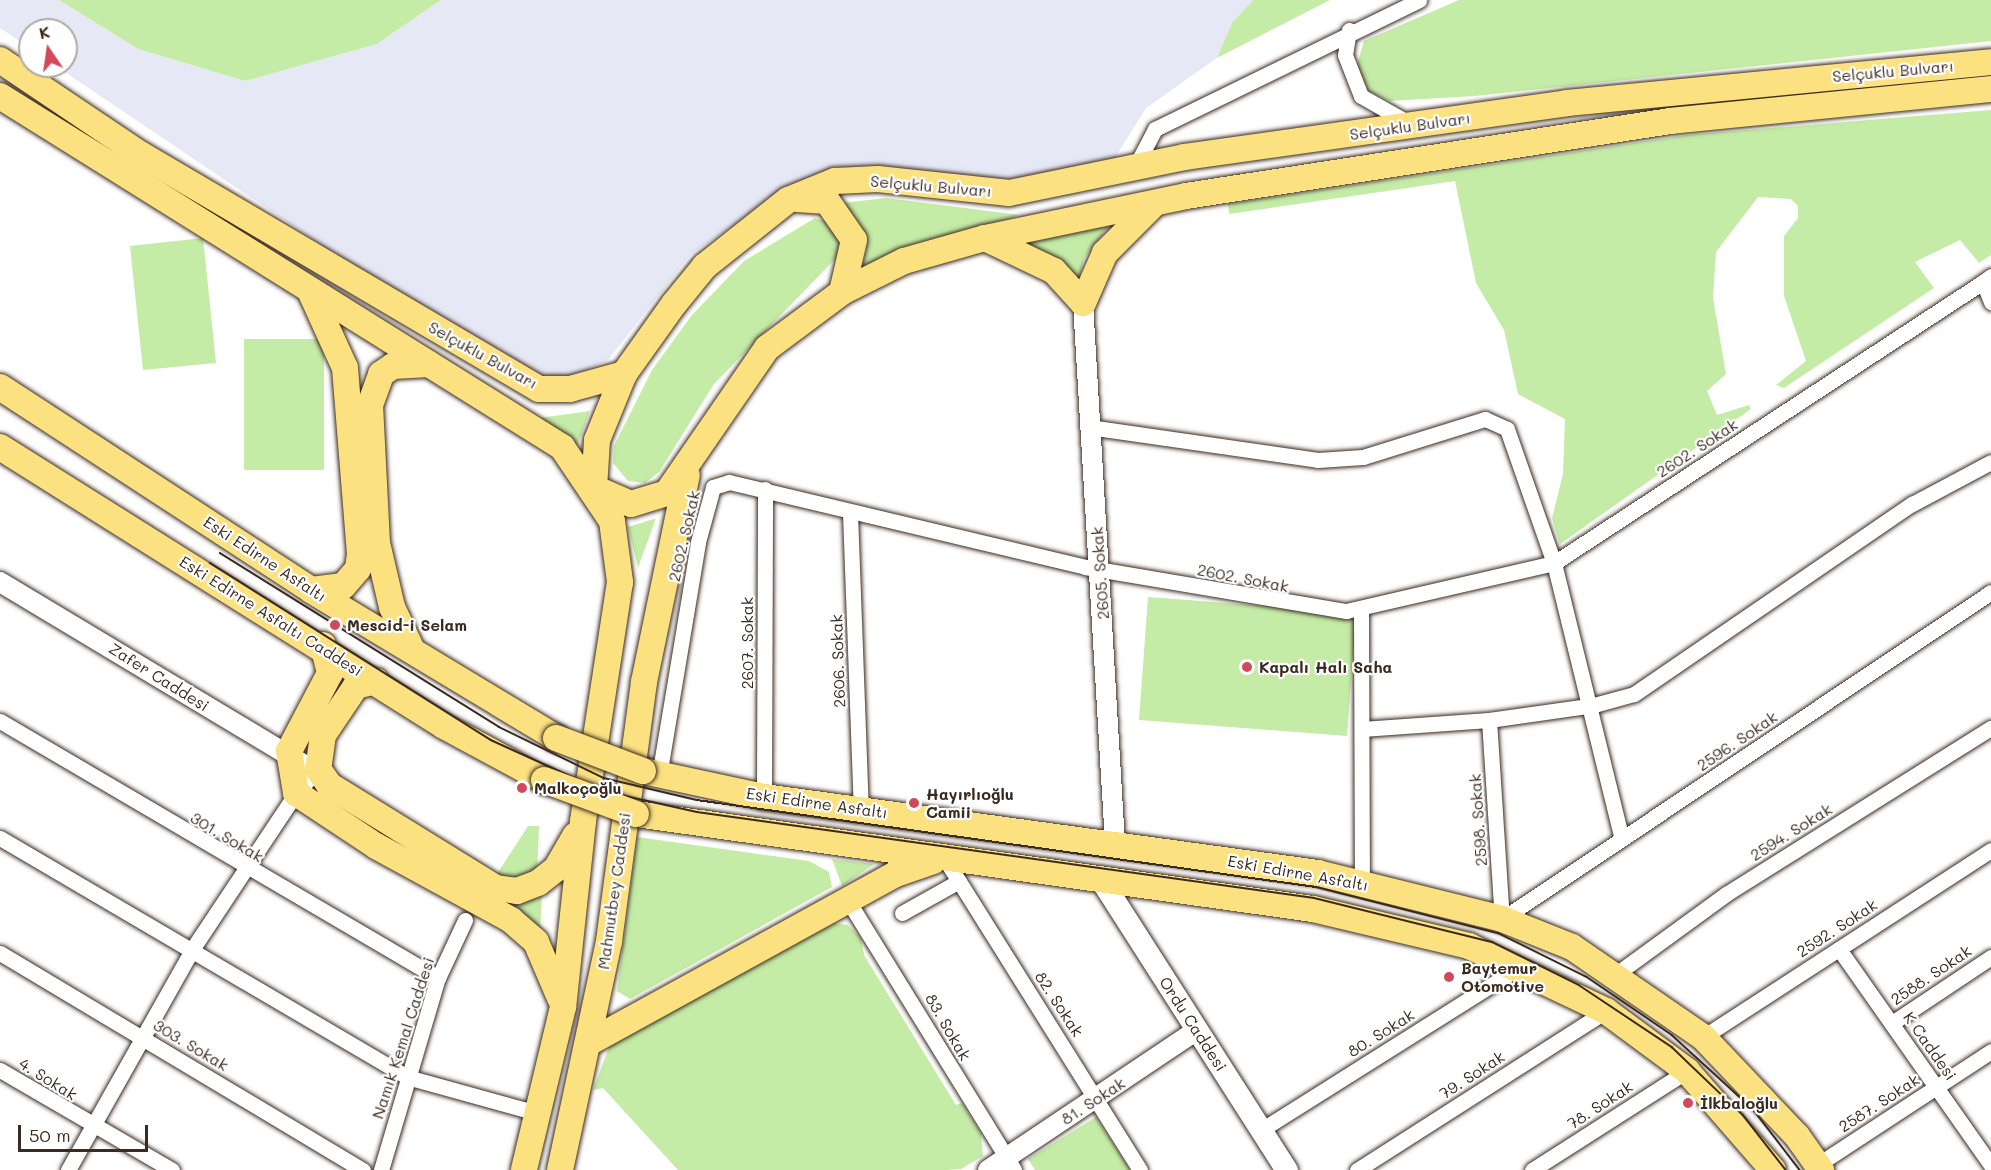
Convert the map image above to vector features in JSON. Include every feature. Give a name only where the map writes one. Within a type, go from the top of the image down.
[{"type":"main road","name":"Selçuklu Bulvarı","points":[[0,60],[140,154],[539,389],[570,388],[624,374],[705,266],[789,200],[835,181],[878,179],[1009,193],[1135,167],[1689,87],[1991,62]]},
{"type":"main road","name":"Selçuklu Bulvarı","points":[[689,469],[711,426],[767,348],[842,291],[904,261],[985,238],[1155,202],[1670,121],[1991,89]]},
{"type":"main road","name":"Selçuklu Bulvarı","points":[[0,96],[311,293],[562,447],[594,488]]},
{"type":"main road","points":[[789,200],[827,201],[843,218],[854,240],[842,291]]},
{"type":"main road","points":[[985,238],[1054,272],[1083,303],[1110,247],[1155,202]]},
{"type":"main road","points":[[311,293],[345,368],[360,554],[358,569],[343,586],[311,590]]},
{"type":"main road","points":[[411,648],[392,607],[377,543],[370,405],[381,374],[393,366],[429,364]]},
{"type":"main road","points":[[524,1170],[562,1007],[583,821],[620,582],[612,520],[594,488],[597,440],[624,374]]},
{"type":"main road","name":"Eski Edirne Asfaltı","points":[[0,387],[311,590],[411,648],[556,738],[651,773],[764,797],[1115,844],[1362,883],[1502,919],[1572,947],[1703,1037],[1797,1136],[1819,1167]]},
{"type":"main road","name":"Eski Edirne Asfaltı Caddesi","points":[[0,447],[323,645],[376,681],[544,780]]},
{"type":"main road","points":[[594,488],[612,499],[646,502],[668,494],[689,469]]},
{"type":"main road","name":"Mahmutbey Caddesi","points":[[560,1170],[590,1042],[644,682],[689,469]]},
{"type":"main road","points":[[323,645],[330,673],[293,735],[289,758],[296,793],[376,846],[511,920],[536,942],[562,1007]]},
{"type":"main road","points":[[376,681],[356,686],[347,696],[323,735],[318,769],[329,785],[496,888],[517,891],[556,869],[583,821]]},
{"type":"main road","name":"Eski Edirne Asfaltı","points":[[544,780],[636,814],[945,859],[1100,878],[1373,920],[1521,967],[1606,1011],[1687,1071],[1773,1170]]},
{"type":"main road","points":[[590,1042],[850,904],[915,865],[945,859]]},
{"type":"main road","name":"Ordu Caddesi","points":[[1100,878],[1287,1170]]},
{"type":"street","points":[[1135,167],[1155,129],[1350,30],[1419,0]]},
{"type":"street","points":[[1350,30],[1345,54],[1361,96],[1416,125]]},
{"type":"street","points":[[1987,279],[1991,302]]},
{"type":"street","name":"2602. Sokak","points":[[651,773],[698,542],[713,487],[729,482],[765,489],[850,513],[1100,570],[1311,609],[1361,608],[1554,563],[1987,279]]},
{"type":"street","name":"2605. Sokak","points":[[1083,303],[1115,844]]},
{"type":"street","points":[[1089,427],[1318,460],[1363,457],[1485,419],[1507,429],[1554,563],[1594,705],[1622,839]]},
{"type":"street","points":[[1362,729],[1489,720],[1594,705],[1634,694],[1912,504],[1991,462]]},
{"type":"street","name":"2607. Sokak","points":[[764,797],[765,489]]},
{"type":"street","name":"2606. Sokak","points":[[850,513],[861,809]]},
{"type":"street","name":"Zafer Caddesi","points":[[0,582],[289,758],[318,769]]},
{"type":"street","name":"2596. Sokak","points":[[1502,919],[1990,594]]},
{"type":"street","points":[[1361,608],[1362,883]]},
{"type":"street","name":"2598. Sokak","points":[[1489,720],[1502,919]]},
{"type":"street","name":"301. Sokak","points":[[0,721],[247,871],[438,978]]},
{"type":"street","name":"2594. Sokak","points":[[1615,975],[1726,894],[1991,728]]},
{"type":"street","points":[[68,1170],[193,948],[247,871],[296,793],[318,769]]},
{"type":"street","points":[[0,838],[193,948],[407,1077],[537,1113]]},
{"type":"street","name":"2592. Sokak","points":[[1703,1037],[1991,850]]},
{"type":"street","name":"82. Sokak","points":[[945,859],[1098,1099],[1140,1170]]},
{"type":"street","points":[[903,913],[959,881]]},
{"type":"street","name":"83. Sokak","points":[[850,904],[1010,1164]]},
{"type":"street","name":"Namık Kemal Caddesi","points":[[381,1170],[438,978],[465,920]]},
{"type":"street","name":"K Caddesi","points":[[1839,949],[1937,1087],[1985,1145],[1991,1165]]},
{"type":"street","name":"303. Sokak","points":[[0,953],[363,1170]]},
{"type":"street","name":"2588. Sokak","points":[[1892,1023],[1991,957]]},
{"type":"street","name":"80. Sokak","points":[[1261,1130],[1521,967]]},
{"type":"street","name":"79. Sokak","points":[[1358,1170],[1606,1011]]},
{"type":"street","name":"81. Sokak","points":[[988,1170],[1010,1164],[1197,1030]]},
{"type":"street","name":"2587. Sokak","points":[[1819,1167],[1991,1051]]},
{"type":"street","name":"4. Sokak","points":[[0,1070],[92,1127],[172,1170]]},
{"type":"street","name":"78. Sokak","points":[[1532,1170],[1687,1071]]},
{"type":"shaded area","points":[[0,0],[59,0],[138,49],[245,81],[377,44],[441,0],[1253,0],[1232,24],[1217,58],[1146,108],[1113,161],[1015,183],[791,186],[691,254],[608,360],[553,384],[425,315],[74,78],[78,78],[78,18],[18,18],[18,40],[0,28]]},
{"type":"green space","points":[[59,0],[441,0],[377,44],[245,81],[138,49]]},
{"type":"green space","points":[[1253,0],[1330,0],[1217,58],[1232,23]]},
{"type":"green space","points":[[1459,0],[1991,0],[1991,41],[1475,96],[1390,101],[1370,92],[1355,72],[1364,41]]},
{"type":"green space","points":[[1991,110],[1991,255],[1979,263],[1960,240],[1915,262],[1934,288],[1784,388],[1776,385],[1806,361],[1784,296],[1784,236],[1798,218],[1798,206],[1791,199],[1758,197],[1716,252],[1713,298],[1726,374],[1707,391],[1717,415],[1749,405],[1751,409],[1560,544],[1552,518],[1563,474],[1565,419],[1518,394],[1504,330],[1476,283],[1455,181],[1229,214],[1228,204],[1687,135]]},
{"type":"green space","points":[[886,198],[1019,215],[904,251],[861,274],[867,246],[842,203]]},
{"type":"green space","points":[[815,218],[828,222],[837,233],[841,253],[714,384],[659,472],[645,483],[628,481],[613,463],[614,446],[652,370],[692,315],[744,261]]},
{"type":"green space","points":[[1111,223],[1084,258],[1077,288],[1058,261],[1025,243]]},
{"type":"green space","points":[[203,238],[216,363],[143,370],[130,246]]},
{"type":"green space","points":[[244,339],[324,339],[324,470],[244,470]]},
{"type":"green space","points":[[590,411],[577,446],[539,418]]},
{"type":"green space","points":[[656,518],[638,568],[628,527]]},
{"type":"green space","points":[[1148,597],[1356,613],[1347,736],[1139,720]]},
{"type":"green space","points":[[528,826],[539,826],[537,874],[517,883],[495,877]]},
{"type":"green space","points":[[637,837],[809,861],[829,872],[832,887],[630,999],[617,991]]},
{"type":"green space","points":[[832,859],[874,864],[842,886]]},
{"type":"green space","points":[[542,893],[540,933],[511,906]]},
{"type":"green space","points":[[827,922],[848,925],[861,938],[864,955],[956,1105],[962,1103],[981,1133],[983,1156],[961,1169],[946,1170],[678,1170],[603,1088],[593,1090],[612,1039]]},
{"type":"green space","points":[[1096,1117],[1130,1170],[1035,1170],[1028,1159]]},
{"type":"tram line","points":[[220,553],[499,727],[604,778],[697,800],[1316,887],[1498,933],[1587,977],[1672,1035],[1753,1109],[1800,1170]]},
{"type":"tram line","points":[[210,563],[491,740],[603,791],[697,812],[1314,898],[1492,942],[1579,985],[1672,1047],[1743,1115],[1786,1170]]},
{"type":"place","name":"Mescid-i Selam","points":[[335,625]]},
{"type":"place","name":"Kapalı Halı Saha","points":[[1247,667]]},
{"type":"place","name":"Malkoçoğlu","points":[[522,788]]},
{"type":"place","name":"Hayırlıoğlu Camii","points":[[914,803]]},
{"type":"place","name":"Baytemur Otomotive","points":[[1449,977]]},
{"type":"place","name":"İlkbaloğlu","points":[[1688,1103]]}]
